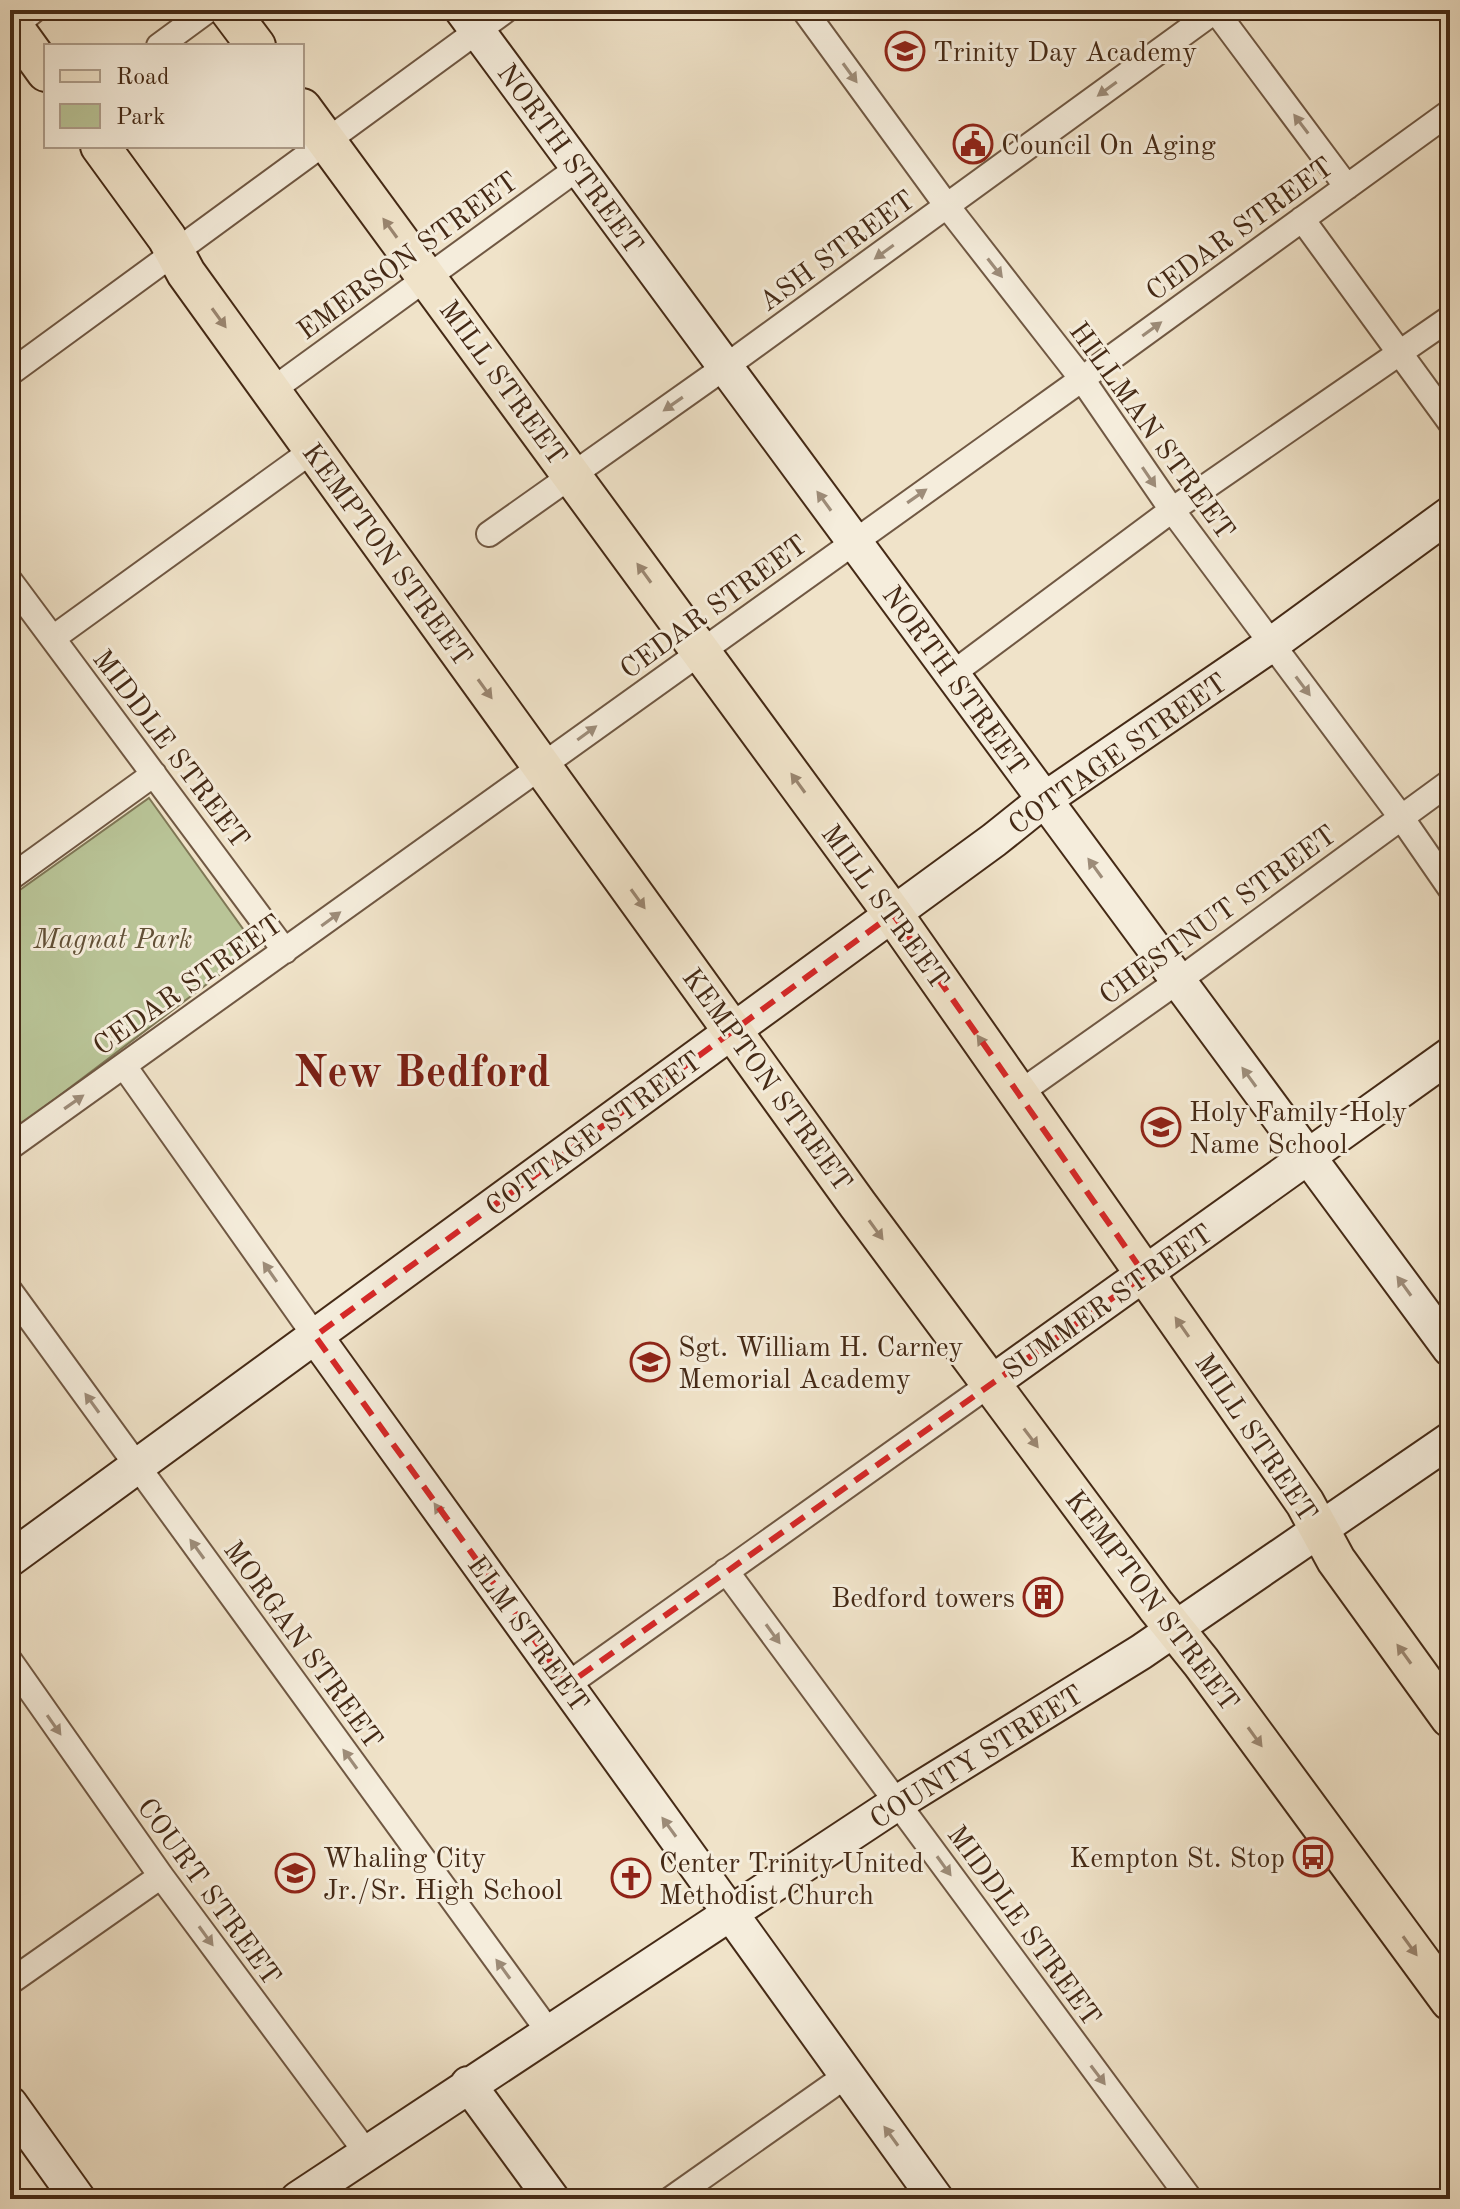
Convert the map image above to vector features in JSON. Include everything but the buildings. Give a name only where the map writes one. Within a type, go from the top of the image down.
[{"type":"main road","points":[[229,10],[254,44]]},
{"type":"main road","name":"NORTH STREET","points":[[470,21],[1450,1349]]},
{"type":"main road","points":[[17,22],[44,69]]},
{"type":"main road","name":"MILL STREET","points":[[304,111],[893,914],[1305,1503],[1336,1560],[1450,1718]]},
{"type":"main road","name":"KEMPTON STREET","points":[[101,148],[186,273],[313,450],[990,1384],[1447,1991]]},
{"type":"main road","name":"COTTAGE STREET","points":[[10,1559],[994,840],[1044,800],[1272,644],[1450,514]]},
{"type":"main road","name":"SUMMER STREET","points":[[990,1384],[1450,1055]]},
{"type":"main road","name":"ELM STREET","points":[[315,1336],[936,2199]]},
{"type":"main road","name":"COUNTY STREET","points":[[298,2199],[897,1803],[1175,1629],[1450,1440]]},
{"type":"main road","points":[[468,2084],[552,2199]]},
{"type":"main road","points":[[10,2104],[78,2199]]},
{"type":"street","points":[[162,44],[208,10]]},
{"type":"street","points":[[10,373],[327,142],[470,21],[506,10]]},
{"type":"street","name":"HILLMAN STREET","points":[[804,10],[947,206],[1082,379],[1172,510],[1401,817],[1450,888]]},
{"type":"street","points":[[1216,10],[1347,187]]},
{"type":"street","name":"ASH STREET","points":[[489,534],[725,367],[1216,10]]},
{"type":"street","name":"CEDAR STREET","points":[[10,1147],[1450,112]]},
{"type":"street","name":"EMERSON STREET","points":[[271,391],[578,168]]},
{"type":"street","points":[[1302,219],[1450,422]]},
{"type":"street","points":[[952,674],[1172,510],[1450,318]]},
{"type":"street","points":[[53,638],[313,450]]},
{"type":"street","name":"MIDDLE STREET","points":[[10,581],[285,951]]},
{"type":"street","points":[[10,878],[154,774]]},
{"type":"street","name":"CHESTNUT STREET","points":[[1018,1094],[1450,782]]},
{"type":"street","name":"ELM STREET","points":[[124,1066],[315,1336]]},
{"type":"street","name":"MORGAN STREET","points":[[10,1291],[549,2032]]},
{"type":"street","name":"SUMMER STREET","points":[[567,1685],[990,1384]]},
{"type":"street","name":"MIDDLE STREET","points":[[726,1571],[1190,2199]]},
{"type":"street","name":"COURT STREET","points":[[10,1661],[161,1876],[366,2152]]},
{"type":"street","points":[[10,1982],[161,1876]]},
{"type":"street","points":[[671,2199],[847,2075]]},
{"type":"highlighted area","points":[[893,914],[1145,1275],[567,1685],[315,1336]]},
{"type":"green space","name":"Magnat Park","points":[[149,798],[256,947],[10,1133],[10,897]]},
{"type":"place","name":"Trinity Day Academy","points":[[905,51]]},
{"type":"place","name":"Council On Aging","points":[[973,144]]},
{"type":"place","name":"Holy Family-Holy Name School","points":[[1161,1127]]},
{"type":"place","name":"Sgt. William H. Carney Memorial Academy","points":[[650,1362]]},
{"type":"place","name":"Bedford towers","points":[[1043,1597]]},
{"type":"place","name":"Kempton St. Stop","points":[[1313,1857]]},
{"type":"place","name":"Whaling City Jr./Sr. High School","points":[[295,1873]]},
{"type":"place","name":"Center Trinity United Methodist Church","points":[[631,1878]]},
{"type":"district","name":"New Bedford","points":[[422,1071]]}]
